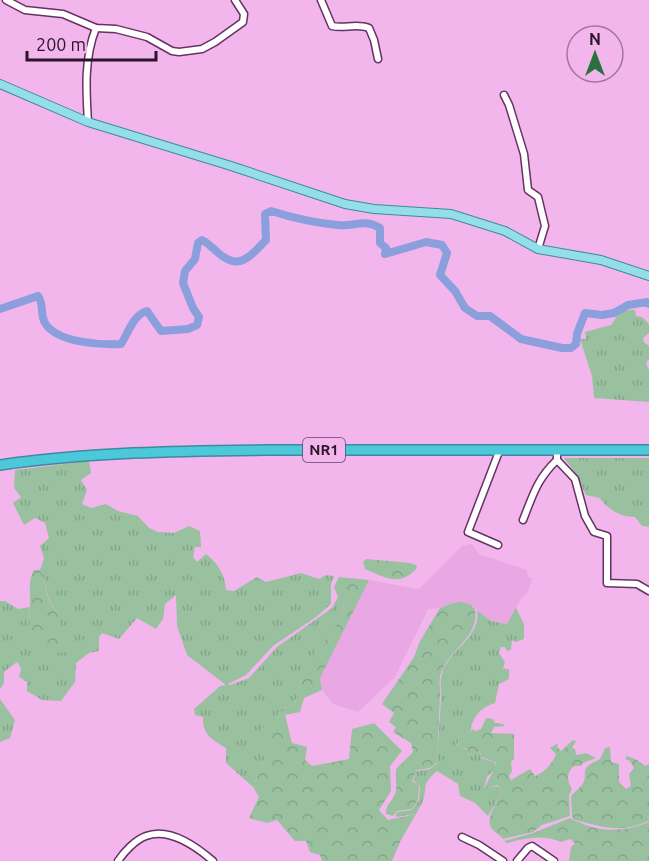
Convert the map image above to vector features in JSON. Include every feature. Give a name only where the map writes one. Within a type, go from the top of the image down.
[{"type":"highway","name":"NR1","points":[[0,465],[84,455],[127,453],[500,449],[557,455],[649,450]]},
{"type":"main road","points":[[0,84],[88,122],[354,207],[451,214],[505,231],[538,249],[602,260],[649,276]]},
{"type":"street","points":[[6,0],[15,2],[30,11],[69,15],[96,28],[116,29],[135,34],[172,51],[186,52],[195,51],[215,42],[243,22],[244,14],[235,0]]},
{"type":"street","points":[[321,0],[330,23],[334,27],[359,25],[369,28],[378,59]]},
{"type":"street","points":[[88,122],[86,85],[88,56],[96,28]]},
{"type":"street","points":[[504,95],[525,158],[528,190],[538,197],[544,218],[545,229],[538,249]]},
{"type":"street","points":[[498,545],[468,532],[500,449]]},
{"type":"street","points":[[523,520],[536,484],[557,455],[574,479],[585,516],[592,530],[596,534],[607,536],[608,583],[637,584],[649,591]]},
{"type":"street","points":[[118,861],[136,842],[146,836],[155,835],[164,835],[187,842],[213,861]]},
{"type":"street","points":[[462,837],[479,845],[502,861]]},
{"type":"street","points":[[517,861],[532,846],[554,861]]},
{"type":"shaded area","points":[[472,544],[479,554],[527,570],[528,577],[532,578],[528,592],[522,597],[508,624],[491,621],[470,604],[460,602],[428,609],[395,677],[358,712],[333,704],[322,690],[320,678],[369,580],[419,589],[462,546]]},
{"type":"green space","points":[[635,310],[636,316],[642,317],[649,324],[649,333],[643,338],[649,346],[649,359],[646,363],[649,370],[649,402],[594,398],[592,376],[580,339],[586,339],[585,332],[611,325],[619,313]]},
{"type":"green space","points":[[564,458],[649,458],[649,527],[642,526],[635,517],[615,512],[600,498],[586,495],[576,474]]},
{"type":"green space","points":[[89,461],[91,473],[81,480],[87,490],[82,504],[91,508],[106,504],[118,511],[138,516],[149,528],[158,532],[174,533],[189,526],[200,531],[201,547],[195,547],[193,557],[197,562],[206,554],[217,565],[226,590],[234,591],[257,577],[266,582],[301,573],[319,579],[326,575],[334,576],[331,584],[331,604],[273,646],[246,675],[228,684],[249,678],[277,647],[332,608],[338,597],[344,602],[336,625],[315,652],[305,670],[295,704],[279,710],[272,754],[264,759],[253,787],[226,763],[226,748],[206,732],[203,717],[195,715],[194,709],[220,686],[226,685],[187,655],[177,626],[176,595],[165,604],[163,619],[156,629],[137,618],[119,639],[102,633],[99,637],[99,651],[89,653],[76,663],[75,682],[61,701],[42,700],[27,691],[27,682],[19,677],[21,668],[17,662],[4,672],[4,683],[0,689],[0,601],[5,601],[18,609],[30,607],[29,618],[59,633],[59,614],[51,603],[40,570],[44,558],[40,546],[49,538],[45,523],[35,518],[24,525],[13,503],[21,497],[14,488],[15,470]]},
{"type":"green space","points":[[366,559],[410,563],[416,565],[417,568],[405,577],[392,579],[365,569],[363,562]]},
{"type":"green space","points":[[34,570],[40,570],[48,598],[59,614],[59,633],[69,645],[67,652],[45,651],[34,643],[31,636],[30,583]]},
{"type":"green space","points":[[339,577],[369,580],[320,678],[322,690],[304,698],[300,712],[285,715],[292,743],[307,747],[305,760],[312,766],[349,759],[352,729],[374,723],[402,751],[390,766],[391,791],[379,810],[388,820],[416,814],[392,861],[322,861],[320,855],[310,852],[306,841],[295,841],[277,820],[267,823],[249,818],[259,797],[253,787],[264,759],[271,754],[262,742],[262,728],[278,718],[279,710],[295,704],[308,664],[340,618],[344,602],[338,597],[334,587]]},
{"type":"green space","points":[[460,602],[470,604],[475,609],[475,619],[469,635],[450,657],[440,676],[437,762],[430,768],[417,770],[412,781],[419,785],[418,800],[412,809],[397,811],[393,816],[386,814],[387,807],[395,793],[396,769],[413,752],[411,743],[393,732],[396,727],[389,722],[394,713],[382,704],[414,657],[420,641],[440,608]]},
{"type":"green space","points":[[516,608],[524,624],[524,639],[516,642],[512,640],[511,650],[507,651],[505,647],[501,647],[499,653],[505,662],[503,668],[509,670],[509,679],[499,684],[495,703],[477,714],[470,733],[459,739],[457,746],[467,750],[470,757],[480,751],[481,758],[495,762],[495,769],[487,777],[484,788],[498,786],[502,791],[488,816],[475,803],[460,796],[458,784],[437,771],[427,782],[423,801],[416,814],[395,817],[397,812],[412,810],[419,800],[420,786],[413,780],[417,771],[430,769],[437,763],[441,677],[445,665],[470,636],[477,620],[477,610],[491,621],[507,624]]},
{"type":"green space","points":[[0,699],[15,720],[10,738],[0,742]]},
{"type":"green space","points":[[486,718],[505,726],[494,727],[491,733],[514,734],[514,759],[511,762],[512,771],[509,776],[511,780],[530,769],[535,776],[545,770],[556,754],[550,748],[558,743],[557,747],[561,751],[573,740],[576,741],[572,748],[575,749],[576,755],[586,753],[596,758],[581,766],[574,766],[570,771],[568,780],[572,789],[569,795],[570,816],[542,825],[533,832],[503,839],[492,829],[491,815],[502,791],[498,785],[485,788],[496,762],[481,757],[480,751],[470,757],[467,749],[458,747],[459,739],[470,733],[472,729],[475,731],[481,729]]},
{"type":"green space","points":[[610,747],[611,762],[619,764],[619,782],[626,789],[631,786],[629,774],[634,768],[630,761],[625,759],[627,756],[645,766],[649,764],[649,821],[628,827],[611,828],[574,820],[571,796],[582,785],[588,766],[600,759],[605,748]]},
{"type":"green space","points":[[570,818],[591,827],[608,830],[624,829],[649,822],[649,861],[569,861],[571,847],[575,844],[571,839],[561,842],[541,837],[507,843],[504,841],[533,833]]},
{"type":"waterway","points":[[0,309],[38,296],[45,323],[51,330],[69,339],[91,343],[121,344],[138,316],[147,311],[161,331],[188,329],[197,325],[199,317],[183,283],[185,271],[195,259],[198,243],[202,240],[229,260],[241,261],[266,240],[265,214],[271,211],[321,223],[374,225],[380,228],[380,243],[386,248],[385,254],[426,242],[442,245],[447,253],[440,275],[455,291],[465,308],[477,316],[490,316],[521,339],[571,348],[576,344],[577,334],[585,313],[602,315],[614,313],[628,305],[647,302],[649,304]]}]
